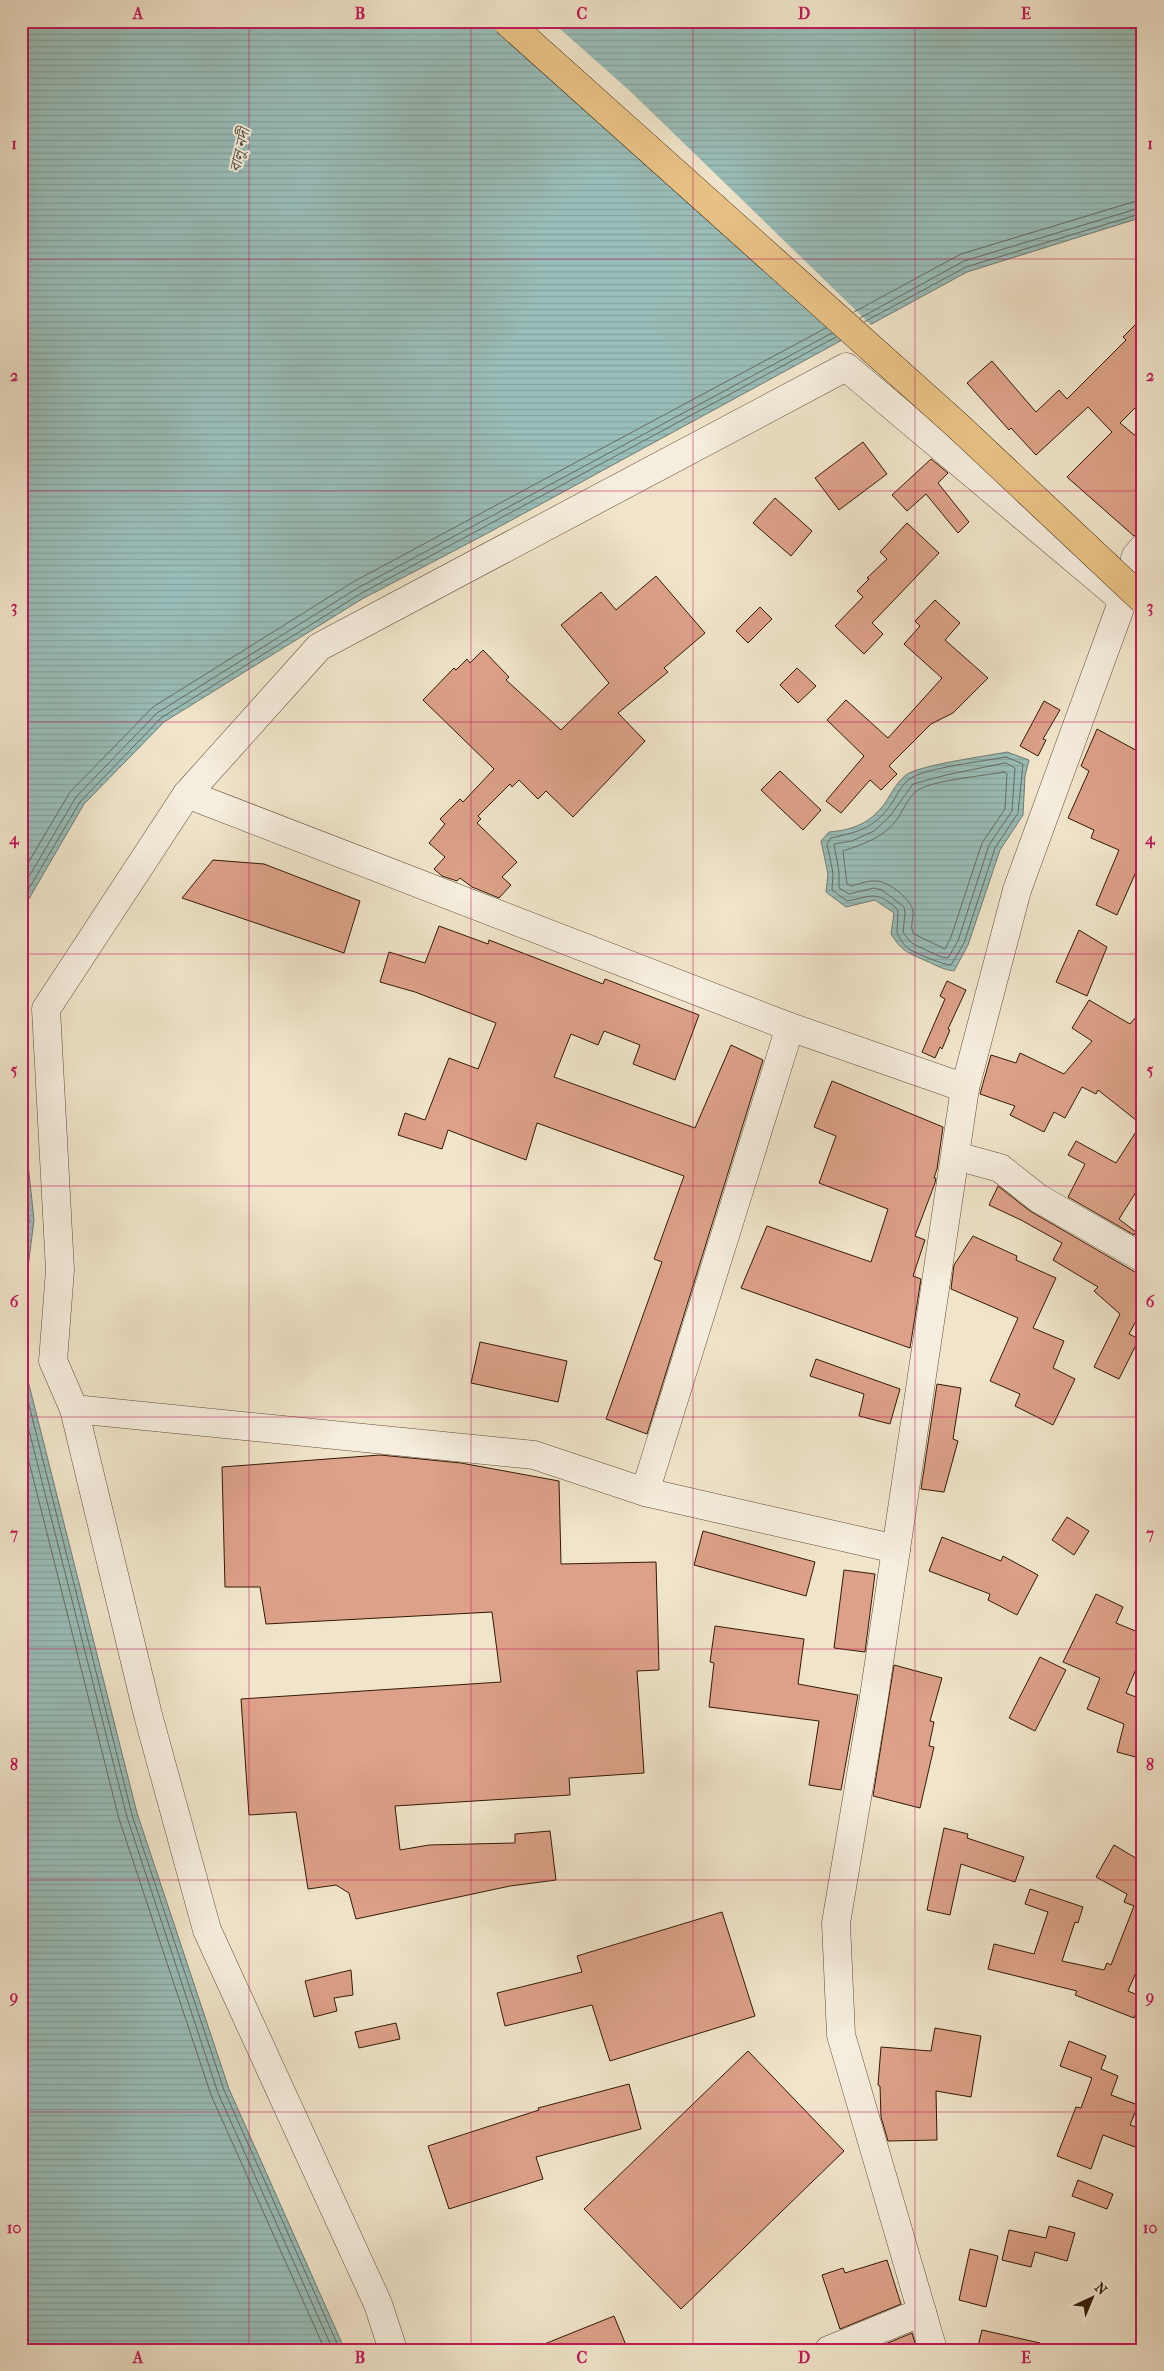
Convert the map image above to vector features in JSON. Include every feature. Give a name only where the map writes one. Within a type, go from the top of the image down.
[{"type":"main road","points":[[506,21],[958,426],[1133,600]]},
{"type":"street","points":[[393,2350],[378,2304],[206,1930],[148,1715],[74,1409],[53,1361],[60,1270],[46,1009],[187,794],[319,647],[846,367],[1133,600]]},
{"type":"street","points":[[933,2350],[841,2035],[836,1923],[896,1549],[965,1088],[1017,890],[1133,600],[1141,555]]},
{"type":"street","points":[[187,794],[790,1027],[965,1088]]},
{"type":"street","points":[[645,1492],[790,1027]]},
{"type":"street","points":[[956,1156],[1000,1168],[1038,1198],[1143,1258]]},
{"type":"street","points":[[74,1409],[534,1455],[645,1492],[896,1549]]},
{"type":"street","points":[[829,2350],[922,2312]]},
{"type":"water","name":"বালু নদী","points":[[21,21],[1143,21],[1143,217],[967,272],[486,534],[362,599],[164,722],[84,804],[23,909],[21,933]]},
{"type":"water","points":[[1007,752],[1029,760],[1025,776],[1023,815],[1000,850],[968,945],[954,971],[939,967],[902,948],[891,934],[894,913],[875,900],[846,907],[826,892],[828,874],[821,841],[829,832],[855,827],[876,814],[900,780],[913,771],[938,764]]},
{"type":"water","points":[[21,1097],[34,1220],[21,1323]]},
{"type":"water","points":[[21,1353],[137,1813],[229,2089],[345,2350],[21,2350]]},
{"type":"pier","points":[[500,21],[551,21],[630,91],[872,326],[845,341]]},
{"type":"building","points":[[1143,317],[1143,400],[1120,423],[1143,442],[1143,533],[1134,536],[1067,477],[1112,432],[1088,407],[1036,455],[1011,428],[1009,430],[967,383],[992,361],[1036,412],[1059,390],[1067,399],[1126,340],[1123,337]]},
{"type":"building","points":[[863,442],[887,474],[839,510],[815,478]]},
{"type":"building","points":[[931,459],[948,473],[938,483],[969,522],[958,533],[926,494],[907,511],[892,495]]},
{"type":"building","points":[[775,498],[812,531],[791,556],[753,523]]},
{"type":"building","points":[[907,523],[939,553],[872,623],[883,634],[864,654],[835,626],[863,597],[857,591],[869,579],[867,578],[887,559],[880,552]]},
{"type":"building","points":[[656,576],[705,633],[664,668],[668,672],[618,713],[645,741],[573,817],[546,791],[538,799],[519,780],[512,787],[510,784],[478,816],[481,819],[477,823],[517,862],[502,877],[511,885],[499,898],[472,887],[460,878],[457,881],[442,876],[434,869],[445,857],[429,843],[445,824],[440,819],[460,799],[463,802],[494,769],[423,700],[454,668],[456,670],[467,659],[470,663],[483,650],[509,677],[506,680],[561,730],[609,683],[561,625],[601,592],[616,610]]},
{"type":"building","points":[[935,600],[960,623],[945,640],[988,678],[953,713],[931,724],[889,766],[897,774],[881,790],[870,780],[841,813],[826,801],[864,756],[827,720],[846,700],[888,738],[942,678],[904,644],[920,626],[915,621]]},
{"type":"building","points":[[760,607],[772,619],[748,643],[736,631]]},
{"type":"building","points":[[797,668],[816,686],[798,703],[780,685]]},
{"type":"building","points":[[1044,701],[1060,710],[1043,739],[1046,740],[1038,756],[1020,746]]},
{"type":"building","points":[[1097,729],[1143,754],[1143,856],[1117,915],[1096,905],[1119,850],[1091,838],[1094,830],[1068,818],[1089,771],[1081,766]]},
{"type":"building","points":[[780,771],[821,810],[803,830],[761,790]]},
{"type":"building","points":[[213,860],[264,864],[360,901],[344,953],[182,898]]},
{"type":"building","points":[[439,926],[488,944],[489,940],[603,984],[605,979],[699,1015],[675,1080],[633,1064],[640,1045],[604,1031],[598,1045],[571,1034],[554,1077],[695,1128],[731,1045],[763,1060],[647,1434],[606,1419],[662,1262],[654,1259],[684,1176],[537,1123],[526,1160],[448,1130],[442,1149],[398,1135],[405,1113],[425,1120],[449,1058],[478,1069],[496,1023],[415,992],[380,982],[389,952],[425,963]]},
{"type":"building","points":[[1079,930],[1107,947],[1087,996],[1056,982]]},
{"type":"building","points":[[947,981],[966,990],[948,1029],[950,1030],[942,1049],[940,1047],[935,1058],[922,1052],[945,999],[940,996]]},
{"type":"building","points":[[1089,1000],[1130,1024],[1143,1009],[1143,1181],[1119,1219],[1136,1232],[1134,1235],[1068,1197],[1085,1164],[1068,1155],[1076,1141],[1116,1163],[1141,1124],[1098,1090],[1096,1094],[1082,1087],[1065,1118],[1054,1112],[1044,1132],[1010,1115],[1015,1106],[980,1094],[991,1055],[1016,1063],[1020,1053],[1064,1074],[1092,1041],[1072,1028]]},
{"type":"building","points":[[832,1081],[943,1127],[934,1178],[936,1178],[935,1183],[915,1236],[925,1240],[913,1276],[921,1279],[910,1348],[741,1288],[767,1226],[871,1262],[888,1209],[819,1183],[836,1136],[814,1127]]},
{"type":"building","points":[[998,1186],[1030,1211],[1135,1272],[1143,1274],[1143,1308],[1129,1334],[1139,1339],[1119,1379],[1094,1367],[1120,1314],[1094,1291],[1098,1287],[1053,1260],[1062,1243],[989,1205]]},
{"type":"building","points":[[973,1236],[1017,1256],[1016,1260],[1056,1278],[1033,1328],[1064,1341],[1053,1368],[1075,1379],[1053,1425],[1015,1406],[1020,1394],[990,1381],[1018,1318],[951,1289],[954,1265]]},
{"type":"building","points":[[480,1342],[567,1361],[558,1402],[471,1383]]},
{"type":"building","points":[[816,1359],[900,1389],[890,1424],[859,1416],[864,1394],[810,1376]]},
{"type":"building","points":[[937,1384],[961,1388],[953,1439],[958,1441],[944,1492],[921,1489]]},
{"type":"building","points":[[380,1455],[461,1463],[559,1481],[561,1564],[656,1562],[659,1670],[637,1671],[644,1773],[569,1778],[570,1795],[395,1806],[400,1850],[429,1845],[515,1843],[515,1834],[550,1831],[556,1880],[510,1886],[356,1919],[349,1893],[336,1885],[308,1889],[296,1812],[249,1815],[241,1699],[501,1682],[492,1612],[266,1624],[260,1587],[225,1587],[222,1467]]},
{"type":"building","points":[[1067,1517],[1089,1531],[1074,1555],[1052,1540]]},
{"type":"building","points":[[703,1531],[815,1562],[806,1596],[694,1565]]},
{"type":"building","points":[[942,1537],[1001,1561],[1003,1556],[1038,1575],[1017,1615],[988,1600],[990,1594],[929,1571]]},
{"type":"building","points":[[844,1570],[875,1574],[865,1652],[834,1648]]},
{"type":"building","points":[[1096,1594],[1123,1607],[1116,1623],[1143,1634],[1143,1652],[1126,1693],[1143,1700],[1143,1759],[1117,1752],[1124,1724],[1087,1709],[1100,1678],[1063,1662]]},
{"type":"building","points":[[715,1626],[804,1639],[798,1684],[858,1695],[841,1790],[809,1785],[819,1721],[709,1707],[714,1663],[710,1662]]},
{"type":"building","points":[[1040,1657],[1066,1670],[1035,1731],[1009,1718]]},
{"type":"building","points":[[894,1665],[942,1678],[930,1721],[934,1722],[929,1746],[934,1747],[920,1808],[873,1796]]},
{"type":"building","points":[[944,1828],[968,1834],[967,1838],[1024,1857],[1015,1882],[961,1864],[950,1915],[927,1910]]},
{"type":"building","points":[[1114,1845],[1139,1860],[1140,1857],[1143,1858],[1143,1956],[1128,1991],[1142,1997],[1134,2018],[1075,1995],[1077,1991],[988,1969],[994,1944],[1034,1954],[1048,1912],[1025,1904],[1030,1889],[1083,1907],[1078,1923],[1075,1922],[1062,1961],[1104,1970],[1107,1963],[1111,1965],[1134,1906],[1124,1902],[1127,1894],[1096,1877]]},
{"type":"building","points":[[722,1912],[755,2016],[610,2061],[592,2005],[505,2026],[497,1993],[582,1972],[577,1956]]},
{"type":"building","points":[[351,1970],[353,1995],[334,1998],[337,2011],[314,2017],[305,1981]]},
{"type":"building","points":[[396,2023],[400,2039],[359,2048],[355,2032]]},
{"type":"building","points":[[935,2028],[981,2036],[971,2097],[936,2091],[937,2140],[888,2141],[881,2117],[880,2086],[878,2085],[881,2047],[931,2051]]},
{"type":"building","points":[[1069,2041],[1106,2056],[1101,2069],[1118,2076],[1111,2095],[1138,2105],[1130,2125],[1143,2129],[1143,2150],[1103,2135],[1091,2169],[1057,2156],[1076,2107],[1081,2108],[1092,2078],[1060,2066]]},
{"type":"building","points":[[748,2051],[844,2151],[681,2309],[584,2209]]},
{"type":"building","points":[[629,2084],[641,2129],[536,2157],[543,2179],[449,2209],[428,2146],[539,2110],[538,2108]]},
{"type":"building","points":[[1078,2180],[1113,2194],[1107,2209],[1072,2196]]},
{"type":"building","points":[[1049,2226],[1075,2233],[1067,2261],[1035,2252],[1031,2267],[1002,2260],[1009,2230],[1046,2238]]},
{"type":"building","points":[[970,2249],[998,2256],[986,2307],[959,2300]]},
{"type":"building","points":[[887,2260],[901,2304],[840,2329],[822,2275],[843,2268],[845,2273]]},
{"type":"building","points":[[614,2316],[628,2350],[532,2350],[532,2349]]},
{"type":"building","points":[[982,2330],[1040,2343],[1040,2350],[977,2350]]},
{"type":"building","points":[[912,2333],[917,2350],[871,2350]]}]
